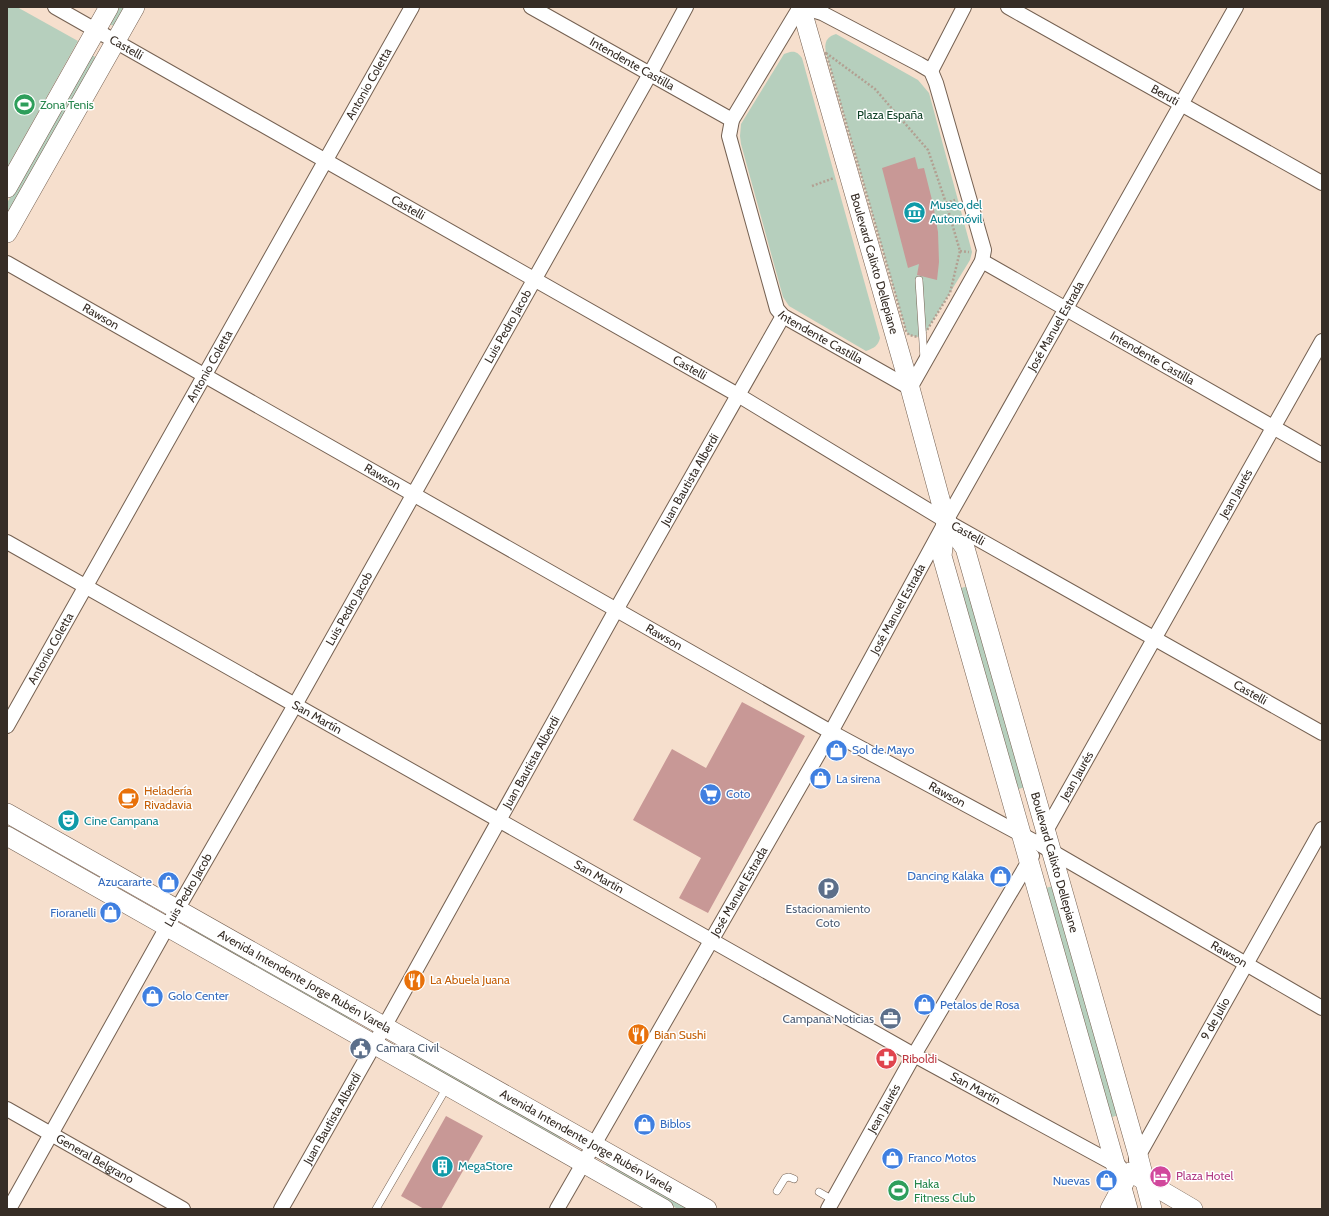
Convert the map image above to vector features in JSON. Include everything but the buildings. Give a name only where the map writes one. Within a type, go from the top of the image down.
[{"type":"main road","points":[[7,188],[109,7]]},
{"type":"main road","points":[[7,233],[135,7]]},
{"type":"main road","name":"Boulevard Calixto Dellepiane","points":[[801,7],[910,388],[946,521],[966,548],[1045,842],[1138,1155],[1128,1176]]},
{"type":"main road","name":"Boulevard Calixto Dellepiane","points":[[946,521],[942,556],[1028,861],[1128,1176],[1128,1209]]},
{"type":"main road","name":"Avenida Intendente Jorge Rubén Varela","points":[[7,813],[707,1209]]},
{"type":"main road","name":"Avenida Intendente Jorge Rubén Varela","points":[[7,836],[664,1209]]},
{"type":"main road","points":[[1110,1209],[1128,1176]]},
{"type":"main road","name":"Boulevard Calixto Dellepiane","points":[[1128,1176],[1152,1209]]},
{"type":"main road","name":"San Martín","points":[[1128,1176],[1193,1209]]},
{"type":"street","name":"Castelli","points":[[55,7],[738,395],[946,521],[1322,733]]},
{"type":"street","name":"Antonio Coletta","points":[[7,726],[412,7]]},
{"type":"street","name":"Intendente Castilla","points":[[531,7],[732,120]]},
{"type":"street","name":"Luis Pedro Jacob","points":[[9,1209],[167,927],[295,705],[535,279],[686,7]]},
{"type":"street","name":"Intendente Castilla","points":[[801,7],[732,120],[729,136],[777,309],[783,316],[910,388]]},
{"type":"street","points":[[801,7],[822,13],[931,71],[936,83],[984,250],[977,257],[924,364],[910,388]]},
{"type":"street","points":[[931,71],[964,7]]},
{"type":"street","name":"Beruti","points":[[1008,7],[1322,183]]},
{"type":"street","name":"José Manuel Estrada","points":[[557,1209],[831,732],[946,521],[1236,7]]},
{"type":"street","name":"Intendente Castilla","points":[[977,257],[1322,455]]},
{"type":"street","name":"Rawson","points":[[7,263],[831,732],[1021,835],[1045,842],[1246,964],[1322,1008]]},
{"type":"street","name":"Juan Bautista Alberdi","points":[[281,1209],[385,1026],[498,820],[616,610],[783,316]]},
{"type":"street","name":"Jean Jaurés","points":[[831,1204],[914,1055],[1028,861],[1045,842],[1154,638],[1322,341]]},
{"type":"street","name":"San Martín","points":[[7,542],[1128,1176]]},
{"type":"street","name":"9 de Julio","points":[[1138,1155],[1322,829]]},
{"type":"street","name":"General Belgrano","points":[[7,1109],[183,1209]]},
{"type":"lane","points":[[919,280],[924,364]]},
{"type":"lane","points":[[376,1209],[447,1086]]},
{"type":"lane","points":[[777,1191],[785,1178],[789,1177],[794,1179]]},
{"type":"lane","points":[[819,1192],[831,1204]]},
{"type":"path","points":[[826,53],[875,89],[928,150],[960,251],[950,293]]},
{"type":"path","points":[[812,186],[835,177],[837,183]]},
{"type":"path","points":[[946,203],[958,199]]},
{"type":"path","points":[[960,251],[977,257]]},
{"type":"green space","name":"Zona Tenis","points":[[7,7],[17,7],[78,41],[7,168]]},
{"type":"green space","points":[[118,7],[126,7],[115,26],[111,25],[110,23]]},
{"type":"green space","name":"Plaza España","points":[[836,34],[918,80],[929,93],[972,252],[970,260],[924,335],[918,337],[909,335],[906,331],[826,53],[826,41]]},
{"type":"green space","name":"Plaza España","points":[[790,52],[797,53],[802,58],[880,338],[875,346],[866,351],[789,306],[783,297],[741,144],[741,124],[784,54]]},
{"type":"green space","points":[[91,56],[94,56],[96,59],[7,219],[7,203]]},
{"type":"green space","points":[[969,586],[1026,787],[1014,790],[957,589]]},
{"type":"green space","points":[[1053,886],[1118,1115],[1107,1119],[1042,889]]},
{"type":"green space","points":[[194,927],[352,1018],[352,1021],[191,932],[191,929]]},
{"type":"green space","points":[[402,1045],[561,1136],[561,1139],[558,1141],[400,1050],[400,1046]]},
{"type":"green space","points":[[609,1162],[694,1209],[678,1209],[608,1169],[606,1163]]},
{"type":"place","name":"Zona Tenis","points":[[25,105]]},
{"type":"place","name":"Museo del Automóvil","points":[[914,212]]},
{"type":"place","name":"Sol de Mayo","points":[[836,750]]},
{"type":"place","name":"La sirena","points":[[821,779]]},
{"type":"place","name":"Coto","points":[[710,794]]},
{"type":"place","name":"Heladería Rivadavia","points":[[128,798]]},
{"type":"place","name":"Cine Campana","points":[[68,821]]},
{"type":"place","name":"Dancing Kalaka","points":[[1000,876]]},
{"type":"place","name":"Azucararte","points":[[168,882]]},
{"type":"place","name":"Estacionamiento Coto","points":[[828,888]]},
{"type":"place","name":"Fioranelli","points":[[111,913]]},
{"type":"place","name":"La Abuela Juana","points":[[415,980]]},
{"type":"place","name":"Golo Center","points":[[152,996]]},
{"type":"place","name":"Petalos de Rosa","points":[[924,1005]]},
{"type":"place","name":"Campana Noticias","points":[[890,1019]]},
{"type":"place","name":"Bian Sushi","points":[[638,1035]]},
{"type":"place","name":"Camara Civil","points":[[361,1048]]},
{"type":"place","name":"Riboldi","points":[[886,1059]]},
{"type":"place","name":"Biblos","points":[[644,1124]]},
{"type":"place","name":"Franco Motos","points":[[892,1158]]},
{"type":"place","name":"MegaStore","points":[[442,1166]]},
{"type":"place","name":"Plaza Hotel","points":[[1160,1176]]},
{"type":"place","name":"Nuevas","points":[[1106,1181]]},
{"type":"place","name":"Haka Fitness Club","points":[[898,1191]]}]
